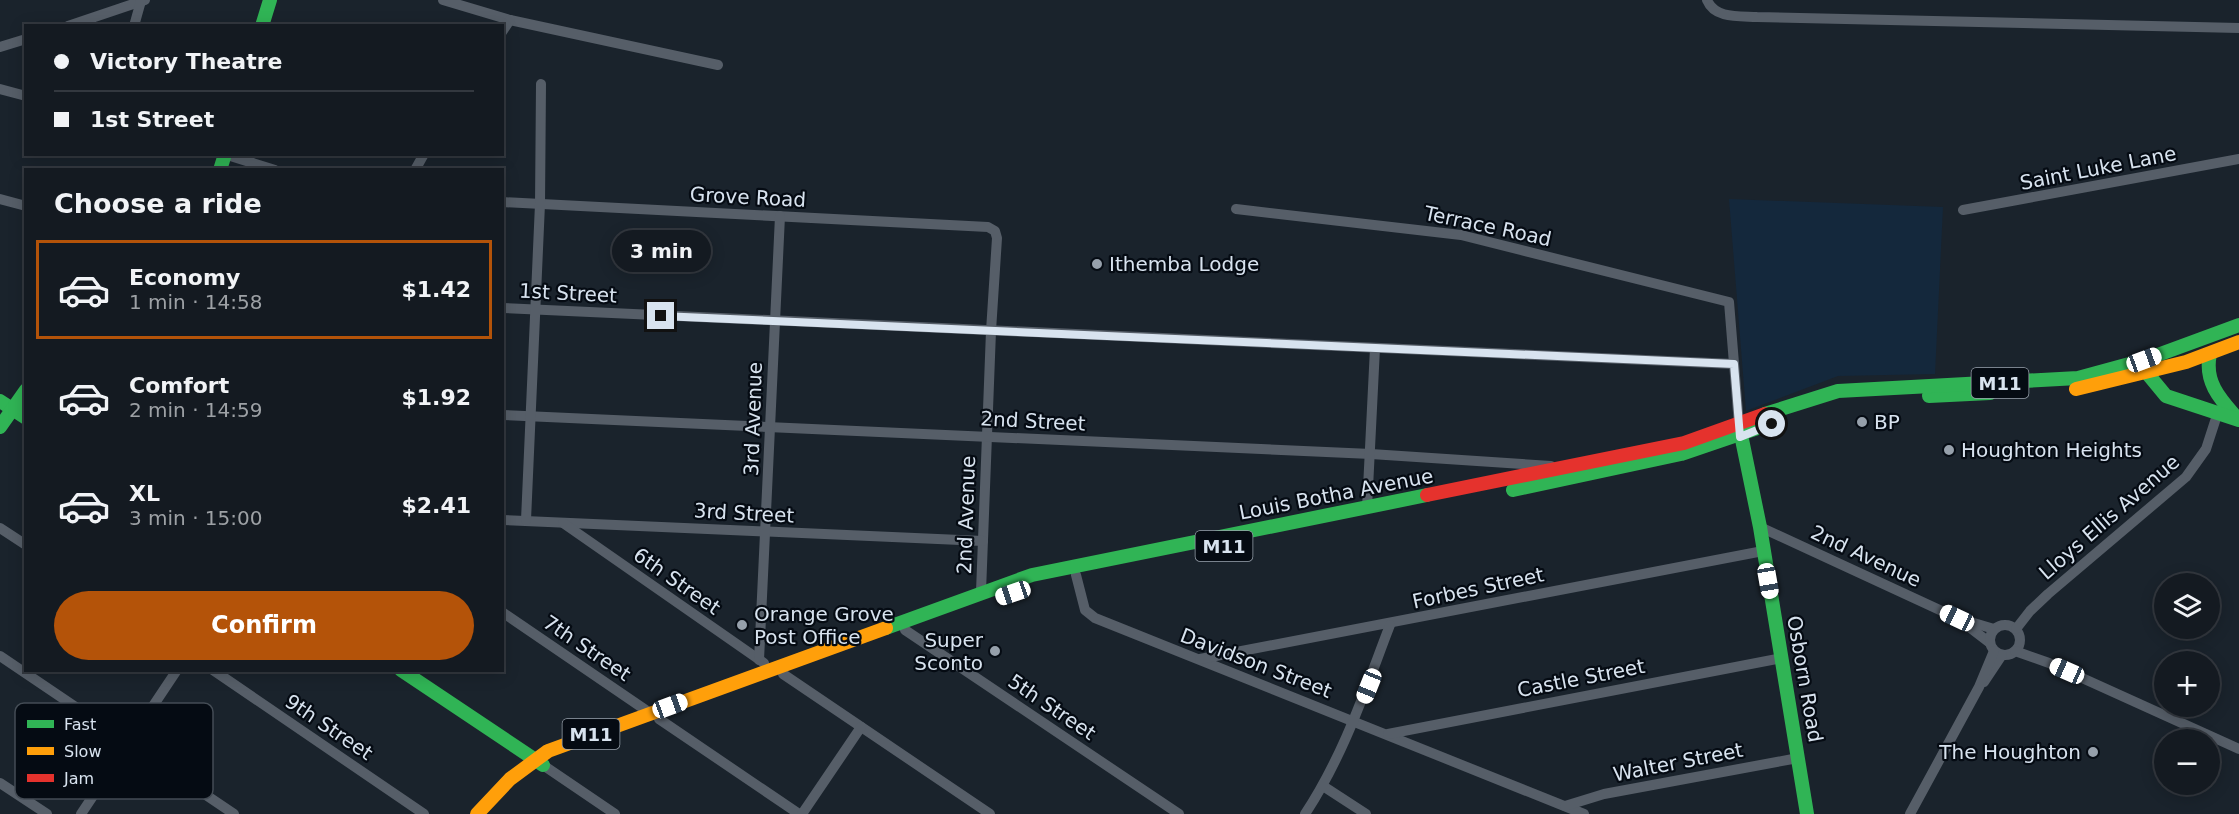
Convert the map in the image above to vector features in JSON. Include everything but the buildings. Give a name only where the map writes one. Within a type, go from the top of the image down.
[{"type":"main road","points":[[263,24],[270,0]]},
{"type":"main road","name":"Louis Botha Avenue","points":[[2146,367],[2239,325]]},
{"type":"main road","name":"Louis Botha Avenue","points":[[477,814],[501,788],[539,762],[981,592],[1040,573],[1740,431],[1855,398],[2071,390],[2146,367],[2210,354],[2239,342]]},
{"type":"main road","points":[[2210,354],[2206,367],[2209,380],[2238,418]]},
{"type":"main road","points":[[2146,367],[2166,396],[2238,418]]},
{"type":"main road","points":[[0,428],[24,393]]},
{"type":"main road","points":[[0,401],[24,417]]},
{"type":"main road","name":"Louis Botha Avenue","points":[[777,671],[1032,586],[1076,575],[1611,471],[1691,453],[1740,431]]},
{"type":"main road","name":"Osborn Road","points":[[1740,431],[1760,527],[1807,814]]},
{"type":"main road","points":[[404,672],[539,762]]},
{"type":"main road","name":"Louis Botha Avenue","points":[[490,814],[539,762]]},
{"type":"street","points":[[442,0],[510,20],[718,64]]},
{"type":"street","points":[[1707,0],[1711,8],[1720,14],[1757,17],[2239,28]]},
{"type":"street","points":[[74,24],[143,1]]},
{"type":"street","points":[[135,24],[143,1]]},
{"type":"street","points":[[504,29],[510,20]]},
{"type":"street","points":[[0,47],[24,40]]},
{"type":"street","points":[[526,520],[540,204],[541,84]]},
{"type":"street","points":[[0,89],[24,95]]},
{"type":"street","points":[[228,156],[268,168]]},
{"type":"street","name":"Saint Luke Lane","points":[[1963,210],[2239,159]]},
{"type":"street","points":[[0,199],[24,205]]},
{"type":"street","name":"Grove Road","points":[[504,202],[992,228]]},
{"type":"street","name":"Terrace Road","points":[[1236,209],[1461,235],[1729,302]]},
{"type":"street","name":"3rd Avenue","points":[[759,660],[780,216]]},
{"type":"street","name":"2nd Avenue","points":[[981,592],[986,436],[997,238],[992,228]]},
{"type":"street","name":"Osborn Road","points":[[1729,302],[1740,431]]},
{"type":"street","name":"1st Street","points":[[504,308],[1734,364]]},
{"type":"street","points":[[1367,508],[1375,348]]},
{"type":"street","name":"Lloys Ellis Avenue","points":[[1994,629],[2012,627],[2186,477],[2206,449],[2218,412]]},
{"type":"street","name":"2nd Street","points":[[504,415],[1371,454],[1562,467]]},
{"type":"street","name":"3rd Street","points":[[504,520],[983,541]]},
{"type":"street","name":"6th Street","points":[[563,523],[759,660],[990,814]]},
{"type":"street","name":"2nd Avenue","points":[[1760,527],[1957,618],[1994,629]]},
{"type":"street","points":[[0,528],[24,544]]},
{"type":"street","name":"Forbes Street","points":[[1200,659],[1390,625],[1763,551]]},
{"type":"street","name":"Davidson Street","points":[[1076,575],[1085,610],[1090,616],[1584,814]]},
{"type":"street","name":"7th Street","points":[[504,613],[801,814]]},
{"type":"street","name":"2nd Avenue","points":[[1957,618],[1996,649]]},
{"type":"street","points":[[1305,814],[1323,786],[1354,721],[1390,625]]},
{"type":"street","points":[[2012,627],[2018,647]]},
{"type":"street","points":[[1910,814],[1979,687],[1996,649],[1994,629]]},
{"type":"street","name":"5th Street","points":[[905,630],[1179,814]]},
{"type":"street","points":[[1996,649],[2018,647],[2239,749]]},
{"type":"street","points":[[0,656],[70,703]]},
{"type":"street","name":"Castle Street","points":[[1388,734],[1782,658]]},
{"type":"street","points":[[156,703],[176,672]]},
{"type":"street","name":"9th Street","points":[[216,672],[424,814]]},
{"type":"street","points":[[801,814],[861,727]]},
{"type":"street","name":"Walter Street","points":[[1565,806],[1604,794],[1798,758]]},
{"type":"street","points":[[539,762],[615,814]]},
{"type":"street","points":[[0,783],[15,793]]},
{"type":"street","points":[[1323,786],[1366,814]]},
{"type":"street","points":[[24,799],[47,814]]},
{"type":"street","points":[[81,814],[91,799]]},
{"type":"street","points":[[212,799],[234,814]]},
{"type":"shaded area","points":[[1729,199],[1943,207],[1935,374],[1838,376],[1746,411]]},
{"type":"traffic: fast","points":[[263,24],[270,0]]},
{"type":"traffic: fast","points":[[221,168],[224,156]]},
{"type":"traffic: fast","points":[[1765,414],[1838,391],[2078,378],[2144,360],[2239,325]]},
{"type":"traffic: fast","points":[[2210,354],[2211,381],[2219,396],[2236,417]]},
{"type":"traffic: fast","points":[[2144,361],[2147,373],[2166,396],[2239,420]]},
{"type":"traffic: fast","points":[[0,427],[24,393]]},
{"type":"traffic: fast","points":[[1929,396],[1990,393]]},
{"type":"traffic: fast","points":[[0,401],[24,417]]},
{"type":"traffic: fast","points":[[1513,490],[1681,454],[1778,421]]},
{"type":"traffic: fast","points":[[1739,425],[1760,527],[1807,814]]},
{"type":"traffic: fast","points":[[886,628],[1032,575],[1427,495]]},
{"type":"traffic: fast","points":[[404,672],[543,765]]},
{"type":"traffic: slow","points":[[2076,389],[2186,362],[2239,342]]},
{"type":"traffic: slow","points":[[477,814],[510,779],[548,751],[886,628]]},
{"type":"traffic: jam","points":[[1427,495],[1684,443],[1765,414]]},
{"type":"place","name":"Ithemba Lodge","points":[[1097,264]]},
{"type":"place","name":"BP","points":[[1862,422]]},
{"type":"place","name":"Houghton Heights","points":[[1949,450]]},
{"type":"place","name":"Orange Grove Post Office","points":[[742,625]]},
{"type":"place","name":"Super Sconto","points":[[995,651]]},
{"type":"place","name":"The Houghton","points":[[2093,752]]},
{"type":"route","points":[[661,316],[1734,364],[1740,437],[1772,424]]}]
